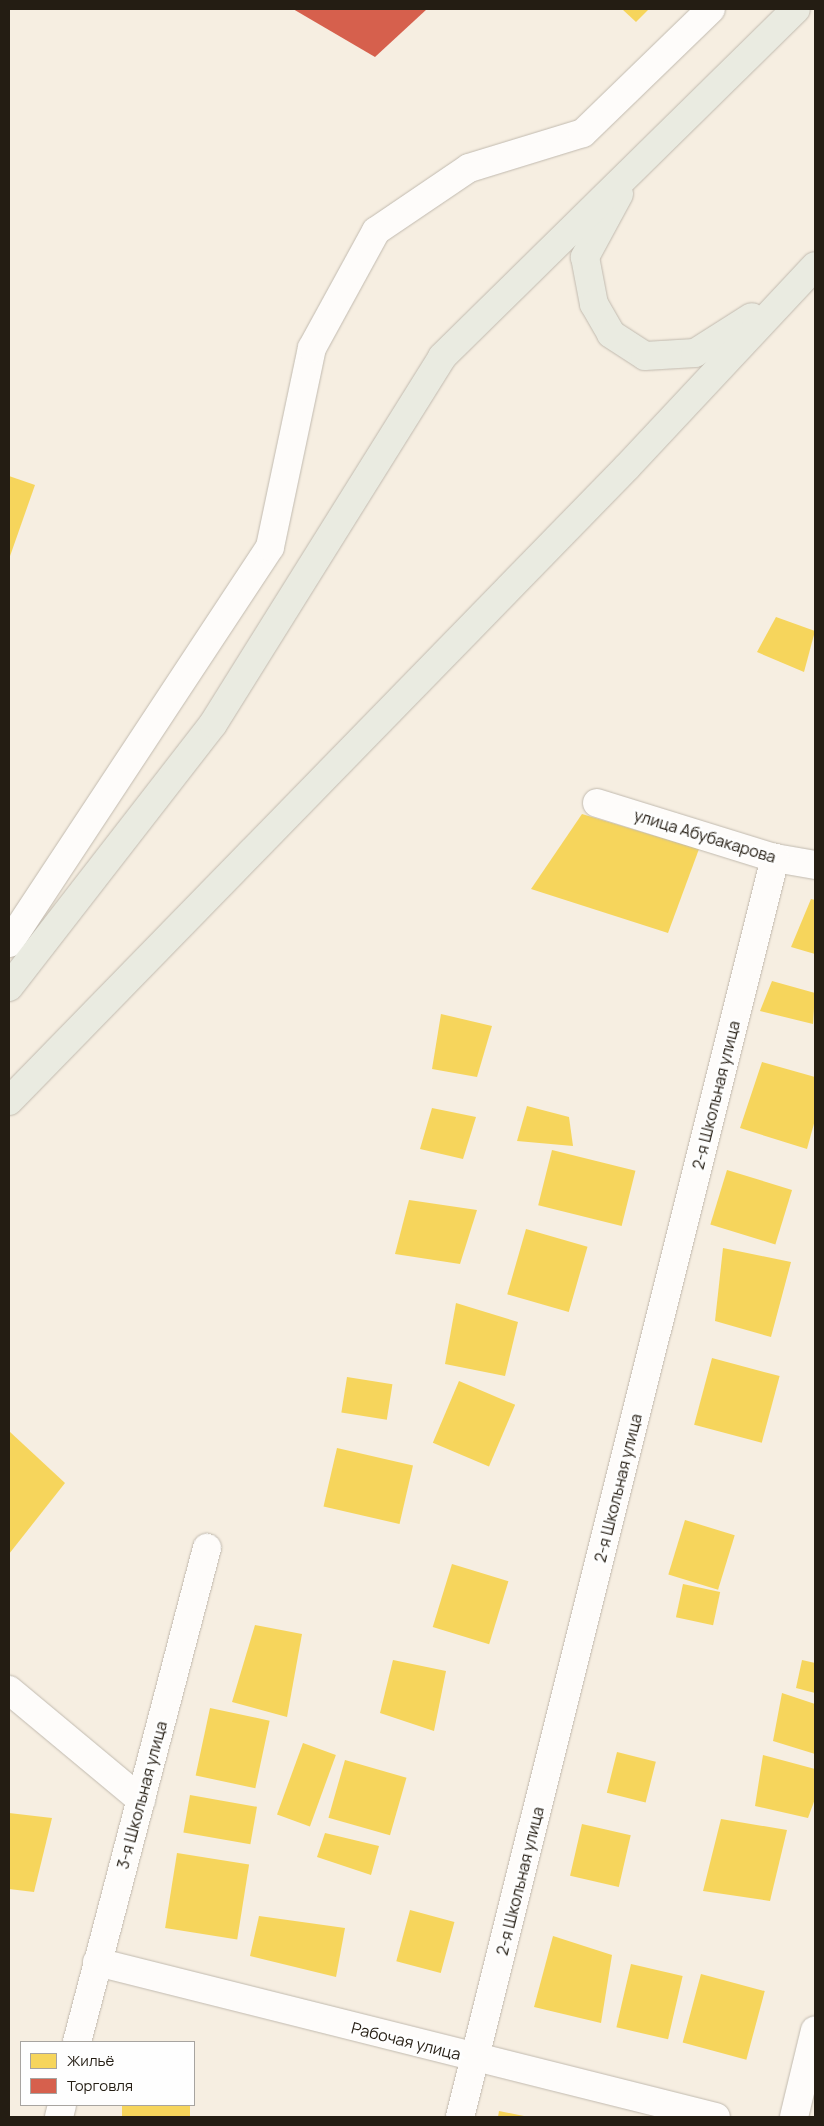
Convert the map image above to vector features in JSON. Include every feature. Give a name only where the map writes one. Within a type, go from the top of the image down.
[{"type":"main road","points":[[9,987],[213,724],[442,357],[796,9]]},
{"type":"main road","points":[[635,167],[585,257],[594,304],[611,334],[646,356],[695,353],[785,296]]},
{"type":"main road","points":[[9,1101],[627,467],[815,266]]},
{"type":"street","points":[[9,943],[270,547],[312,348],[376,232],[469,168],[582,133],[711,9]]},
{"type":"street","name":"улица Абубакарова","points":[[597,803],[775,858],[815,865]]},
{"type":"street","name":"2-я Школьная улица","points":[[460,2117],[775,858]]},
{"type":"street","name":"3-я Школьная улица","points":[[77,2041],[207,1548]]},
{"type":"street","points":[[9,1690],[141,1800]]},
{"type":"street","name":"Рабочая улица","points":[[97,1962],[475,2059],[716,2117]]},
{"type":"street","points":[[794,2117],[815,2030]]},
{"type":"building: Жильё","points":[[622,9],[649,9],[636,22]]},
{"type":"building: Жильё","points":[[9,476],[35,485],[9,559]]},
{"type":"building: Жильё","points":[[776,617],[815,631],[804,672],[757,652]]},
{"type":"building: Жильё","points":[[582,814],[699,849],[668,933],[531,889]]},
{"type":"building: Жильё","points":[[811,899],[815,900],[815,954],[791,947]]},
{"type":"building: Жильё","points":[[772,981],[815,993],[813,1024],[760,1011]]},
{"type":"building: Жильё","points":[[441,1014],[492,1026],[477,1077],[432,1069]]},
{"type":"building: Жильё","points":[[762,1062],[815,1077],[815,1120],[807,1149],[740,1128]]},
{"type":"building: Жильё","points":[[527,1106],[569,1117],[573,1146],[517,1141]]},
{"type":"building: Жильё","points":[[432,1108],[476,1117],[463,1159],[420,1149]]},
{"type":"building: Жильё","points":[[552,1150],[635,1171],[622,1226],[538,1205]]},
{"type":"building: Жильё","points":[[727,1170],[792,1190],[775,1244],[710,1225]]},
{"type":"building: Жильё","points":[[409,1200],[477,1210],[460,1264],[395,1254]]},
{"type":"building: Жильё","points":[[526,1229],[588,1247],[569,1312],[507,1294]]},
{"type":"building: Жильё","points":[[723,1248],[791,1262],[771,1337],[715,1321]]},
{"type":"building: Жильё","points":[[456,1303],[518,1322],[505,1376],[445,1364]]},
{"type":"building: Жильё","points":[[712,1358],[780,1376],[762,1443],[694,1425]]},
{"type":"building: Жильё","points":[[347,1377],[392,1384],[387,1420],[341,1413]]},
{"type":"building: Жильё","points":[[459,1381],[515,1405],[489,1467],[433,1443]]},
{"type":"building: Жильё","points":[[9,1431],[65,1483],[9,1554]]},
{"type":"building: Жильё","points":[[337,1448],[413,1466],[400,1524],[324,1506]]},
{"type":"building: Жильё","points":[[685,1520],[735,1535],[718,1590],[668,1575]]},
{"type":"building: Жильё","points":[[452,1564],[508,1581],[489,1644],[433,1627]]},
{"type":"building: Жильё","points":[[683,1584],[720,1592],[713,1625],[676,1617]]},
{"type":"building: Жильё","points":[[255,1625],[302,1634],[287,1717],[232,1702]]},
{"type":"building: Жильё","points":[[393,1660],[446,1671],[434,1731],[380,1713]]},
{"type":"building: Жильё","points":[[802,1660],[815,1663],[815,1693],[796,1688]]},
{"type":"building: Жильё","points":[[782,1693],[815,1704],[815,1754],[773,1741]]},
{"type":"building: Жильё","points":[[210,1708],[270,1721],[255,1788],[196,1775]]},
{"type":"building: Жильё","points":[[303,1743],[336,1755],[310,1826],[277,1814]]},
{"type":"building: Жильё","points":[[617,1752],[656,1762],[646,1802],[607,1793]]},
{"type":"building: Жильё","points":[[763,1755],[815,1769],[815,1799],[808,1818],[755,1806]]},
{"type":"building: Жильё","points":[[345,1760],[407,1778],[390,1835],[328,1818]]},
{"type":"building: Жильё","points":[[190,1795],[257,1807],[250,1844],[183,1832]]},
{"type":"building: Жильё","points":[[9,1813],[52,1818],[34,1892],[9,1889]]},
{"type":"building: Жильё","points":[[721,1819],[787,1830],[770,1901],[703,1891]]},
{"type":"building: Жильё","points":[[582,1824],[631,1835],[619,1887],[570,1876]]},
{"type":"building: Жильё","points":[[325,1833],[379,1846],[371,1875],[317,1857]]},
{"type":"building: Жильё","points":[[177,1853],[249,1864],[237,1939],[165,1928]]},
{"type":"building: Жильё","points":[[410,1910],[454,1922],[441,1973],[396,1961]]},
{"type":"building: Жильё","points":[[259,1916],[345,1928],[336,1977],[250,1956]]},
{"type":"building: Жильё","points":[[553,1936],[612,1955],[601,2023],[534,2007]]},
{"type":"building: Жильё","points":[[631,1964],[683,1976],[668,2039],[616,2027]]},
{"type":"building: Жильё","points":[[701,1974],[765,1991],[746,2060],[683,2043]]},
{"type":"building: Жильё","points":[[122,2106],[190,2106],[190,2117],[122,2117]]},
{"type":"building: Жильё","points":[[499,2111],[524,2116],[524,2117],[498,2117]]},
{"type":"building: Торговля","points":[[293,9],[427,9],[375,57]]}]
